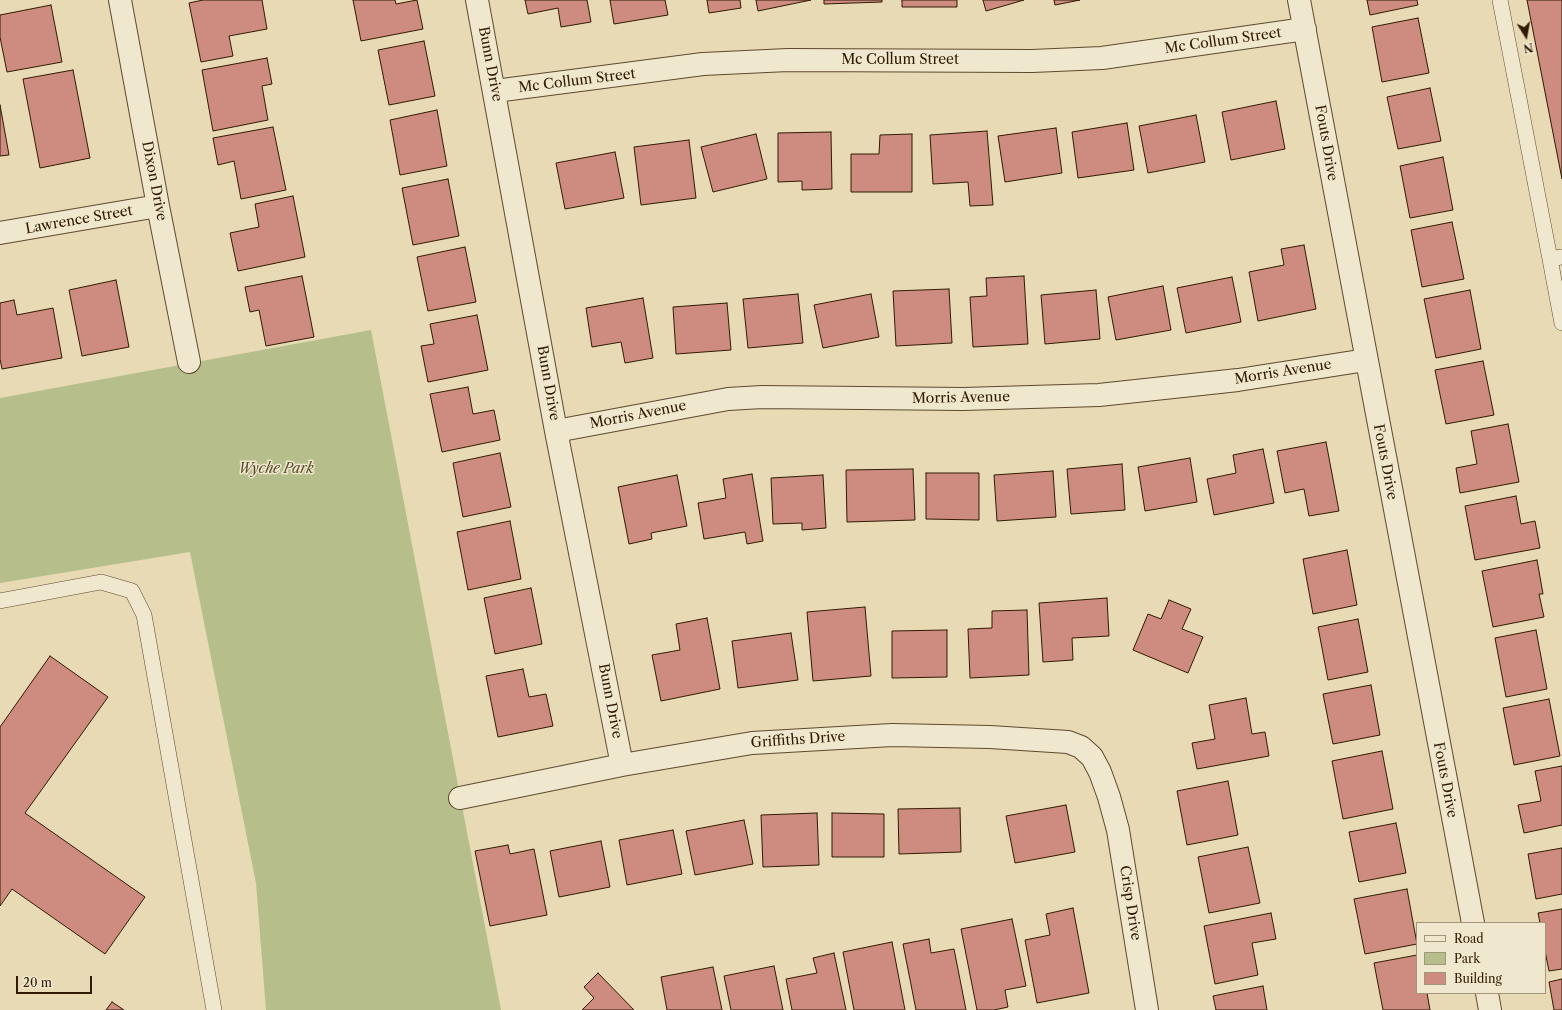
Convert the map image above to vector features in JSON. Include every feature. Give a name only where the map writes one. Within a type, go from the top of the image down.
[{"type":"street","name":"Dixon Drive","points":[[120,0],[158,206],[189,362]]},
{"type":"street","name":"Bunn Drive","points":[[477,0],[495,91],[556,431],[622,765]]},
{"type":"street","name":"Fouts Drive","points":[[1299,0],[1473,922]]},
{"type":"street","name":"Mc Collum Street","points":[[495,91],[703,64],[788,60],[1032,61],[1102,58],[1305,29]]},
{"type":"street","name":"Lawrence Street","points":[[0,233],[158,206]]},
{"type":"street","name":"Morris Avenue","points":[[556,431],[728,399],[762,397],[963,399],[1099,395],[1238,380],[1366,360]]},
{"type":"street","name":"Griffiths Drive","points":[[460,798],[622,765],[752,743],[816,738],[892,735],[990,737],[1068,742],[1081,747],[1092,757],[1100,772],[1109,797]]},
{"type":"street","name":"Crisp Drive","points":[[1109,797],[1118,830],[1147,1010]]},
{"type":"street","points":[[1487,994],[1490,1010]]},
{"type":"lane","points":[[1500,0],[1556,258],[1562,323]]},
{"type":"lane","points":[[0,601],[101,582],[132,591],[144,615],[214,1010]]},
{"type":"green space","name":"Wyche Park","points":[[371,330],[501,1010],[266,1010],[256,883],[190,552],[0,583],[0,398]]},
{"type":"building","points":[[203,0],[262,0],[267,29],[229,36],[233,56],[201,62],[189,3]]},
{"type":"building","points":[[353,0],[395,0],[396,4],[417,0],[423,29],[361,41]]},
{"type":"building","points":[[525,0],[587,0],[591,22],[561,27],[558,8],[528,14]]},
{"type":"building","points":[[610,0],[665,0],[668,15],[614,24]]},
{"type":"building","points":[[707,0],[740,0],[741,8],[709,13]]},
{"type":"building","points":[[756,0],[811,0],[758,11]]},
{"type":"building","points":[[824,0],[882,0],[882,2],[824,4]]},
{"type":"building","points":[[902,0],[957,0],[957,7],[902,7]]},
{"type":"building","points":[[983,0],[1024,0],[986,11]]},
{"type":"building","points":[[1054,0],[1080,0],[1055,5]]},
{"type":"building","points":[[1367,0],[1417,0],[1418,5],[1370,15]]},
{"type":"building","points":[[1527,0],[1562,0],[1562,179]]},
{"type":"building","points":[[51,5],[62,62],[7,72],[0,37],[0,15]]},
{"type":"building","points":[[1418,18],[1429,73],[1382,82],[1372,27]]},
{"type":"building","points":[[424,41],[435,96],[389,105],[378,50]]},
{"type":"building","points":[[267,58],[272,84],[262,86],[268,120],[213,131],[202,70]]},
{"type":"building","points":[[73,70],[90,158],[40,168],[23,79]]},
{"type":"building","points":[[1430,88],[1441,141],[1398,149],[1387,97]]},
{"type":"building","points":[[1276,101],[1285,149],[1231,160],[1222,112]]},
{"type":"building","points":[[0,105],[9,155],[0,156]]},
{"type":"building","points":[[437,110],[447,166],[400,175],[390,120]]},
{"type":"building","points":[[1196,115],[1205,162],[1148,173],[1139,126]]},
{"type":"building","points":[[1127,123],[1134,170],[1078,178],[1072,132]]},
{"type":"building","points":[[273,127],[286,190],[241,199],[234,161],[218,165],[213,138]]},
{"type":"building","points":[[1056,128],[1062,173],[1005,182],[998,136]]},
{"type":"building","points":[[987,131],[993,205],[970,206],[968,182],[933,184],[930,135]]},
{"type":"building","points":[[831,132],[832,189],[802,190],[802,181],[778,182],[778,133]]},
{"type":"building","points":[[756,134],[767,179],[713,192],[701,147]]},
{"type":"building","points":[[912,134],[912,192],[851,192],[851,154],[879,154],[880,135]]},
{"type":"building","points":[[689,140],[696,198],[641,205],[634,147]]},
{"type":"building","points":[[615,152],[624,198],[565,209],[556,163]]},
{"type":"building","points":[[1443,157],[1453,210],[1410,218],[1400,166]]},
{"type":"building","points":[[448,179],[459,236],[413,245],[402,188]]},
{"type":"building","points":[[293,196],[305,257],[238,271],[230,233],[259,227],[255,204]]},
{"type":"building","points":[[1452,222],[1464,279],[1422,287],[1411,230]]},
{"type":"building","points":[[1304,245],[1316,309],[1258,321],[1249,272],[1284,265],[1281,249]]},
{"type":"building","points":[[465,247],[476,302],[428,311],[417,257]]},
{"type":"building","points":[[302,276],[314,337],[266,346],[259,310],[250,312],[245,287]]},
{"type":"building","points":[[1024,276],[1028,344],[973,347],[970,297],[987,296],[986,278]]},
{"type":"building","points":[[1232,277],[1241,322],[1186,333],[1177,288]]},
{"type":"building","points":[[116,280],[129,347],[82,356],[69,290]]},
{"type":"building","points":[[1163,286],[1171,330],[1116,340],[1108,297]]},
{"type":"building","points":[[949,289],[952,343],[896,346],[893,291]]},
{"type":"building","points":[[1096,290],[1100,339],[1045,344],[1041,295]]},
{"type":"building","points":[[1470,290],[1481,349],[1436,358],[1424,299]]},
{"type":"building","points":[[798,294],[803,343],[748,348],[743,299]]},
{"type":"building","points":[[871,294],[879,337],[823,348],[814,305]]},
{"type":"building","points":[[643,298],[653,358],[625,363],[621,342],[592,347],[586,308]]},
{"type":"building","points":[[14,300],[17,315],[53,308],[62,358],[2,369],[0,359],[0,303]]},
{"type":"building","points":[[727,303],[731,350],[676,354],[673,307]]},
{"type":"building","points":[[477,315],[488,370],[428,382],[421,346],[434,344],[430,324]]},
{"type":"building","points":[[1483,361],[1494,415],[1446,424],[1435,370]]},
{"type":"building","points":[[468,387],[473,414],[494,410],[500,440],[442,452],[430,394]]},
{"type":"building","points":[[1508,424],[1519,482],[1460,493],[1456,468],[1477,464],[1471,431]]},
{"type":"building","points":[[1326,442],[1339,511],[1309,516],[1304,489],[1285,493],[1277,451]]},
{"type":"building","points":[[1263,449],[1274,503],[1214,515],[1207,479],[1236,473],[1233,455]]},
{"type":"building","points":[[500,453],[511,507],[463,517],[453,463]]},
{"type":"building","points":[[1190,458],[1197,502],[1145,511],[1138,467]]},
{"type":"building","points":[[1122,464],[1125,510],[1071,514],[1067,469]]},
{"type":"building","points":[[913,469],[915,520],[847,522],[846,470]]},
{"type":"building","points":[[1053,471],[1056,517],[997,521],[994,475]]},
{"type":"building","points":[[926,473],[979,473],[979,520],[926,519]]},
{"type":"building","points":[[752,474],[763,541],[747,544],[745,532],[704,539],[698,503],[726,498],[723,479]]},
{"type":"building","points":[[677,475],[687,526],[651,533],[652,539],[629,544],[618,487]]},
{"type":"building","points":[[823,475],[826,528],[802,530],[802,523],[773,524],[771,478]]},
{"type":"building","points":[[1516,496],[1521,524],[1535,521],[1540,548],[1475,560],[1465,506]]},
{"type":"building","points":[[510,521],[521,579],[468,590],[457,532]]},
{"type":"building","points":[[1347,550],[1357,605],[1313,614],[1303,559]]},
{"type":"building","points":[[1537,560],[1543,594],[1539,594],[1544,617],[1493,627],[1482,571]]},
{"type":"building","points":[[531,588],[542,644],[495,654],[484,598]]},
{"type":"building","points":[[1107,598],[1109,636],[1072,638],[1073,660],[1043,662],[1039,603]]},
{"type":"building","points":[[1169,600],[1191,609],[1182,629],[1203,637],[1188,673],[1133,650],[1148,614],[1161,619]]},
{"type":"building","points":[[865,607],[871,676],[813,681],[807,612]]},
{"type":"building","points":[[1027,610],[1029,675],[970,678],[968,629],[992,628],[992,611]]},
{"type":"building","points":[[707,618],[720,689],[661,701],[652,655],[680,650],[676,624]]},
{"type":"building","points":[[1358,619],[1368,672],[1328,680],[1318,627]]},
{"type":"building","points":[[947,630],[947,677],[892,678],[892,631]]},
{"type":"building","points":[[1536,630],[1547,689],[1506,697],[1495,638]]},
{"type":"building","points":[[791,633],[798,680],[738,688],[732,641]]},
{"type":"building","points":[[50,656],[108,697],[25,813],[145,897],[105,954],[12,889],[0,906],[0,727]]},
{"type":"building","points":[[523,669],[529,697],[546,694],[553,726],[498,737],[486,676]]},
{"type":"building","points":[[1371,685],[1380,735],[1333,744],[1323,694]]},
{"type":"building","points":[[1246,698],[1252,734],[1265,732],[1269,756],[1197,769],[1192,743],[1215,739],[1209,705]]},
{"type":"building","points":[[1549,699],[1560,756],[1514,765],[1503,708]]},
{"type":"building","points":[[1382,751],[1393,809],[1343,819],[1332,761]]},
{"type":"building","points":[[1562,766],[1562,825],[1524,833],[1518,805],[1541,801],[1535,771]]},
{"type":"building","points":[[1228,781],[1238,835],[1187,845],[1177,791]]},
{"type":"building","points":[[1066,805],[1075,852],[1015,863],[1006,816]]},
{"type":"building","points":[[960,808],[961,852],[899,854],[898,809]]},
{"type":"building","points":[[817,813],[819,865],[763,867],[761,815]]},
{"type":"building","points":[[832,813],[884,814],[884,857],[832,857]]},
{"type":"building","points":[[744,820],[753,864],[695,875],[686,831]]},
{"type":"building","points":[[1396,823],[1406,873],[1359,882],[1349,832]]},
{"type":"building","points":[[673,830],[682,874],[627,885],[619,840]]},
{"type":"building","points":[[601,841],[610,887],[559,897],[550,851]]},
{"type":"building","points":[[508,845],[510,854],[534,849],[547,915],[490,926],[475,851]]},
{"type":"building","points":[[1248,847],[1260,903],[1209,913],[1198,857]]},
{"type":"building","points":[[1562,848],[1562,894],[1536,899],[1528,854]]},
{"type":"building","points":[[1407,889],[1416,944],[1365,954],[1354,899]]},
{"type":"building","points":[[1073,908],[1089,993],[1037,1003],[1025,940],[1050,935],[1046,914]]},
{"type":"building","points":[[1562,909],[1562,969],[1549,971],[1546,956],[1546,922],[1540,922],[1538,913]]},
{"type":"building","points":[[1271,913],[1276,939],[1252,943],[1258,975],[1215,984],[1204,926]]},
{"type":"building","points":[[1012,919],[1026,986],[1005,990],[1008,1007],[994,1010],[977,1010],[961,929]]},
{"type":"building","points":[[929,939],[931,953],[954,949],[966,1010],[916,1010],[903,944]]},
{"type":"building","points":[[892,942],[905,1010],[854,1010],[843,952]]},
{"type":"building","points":[[834,953],[846,1010],[792,1010],[786,979],[817,973],[813,958]]},
{"type":"building","points":[[1416,955],[1416,994],[1427,994],[1430,1010],[1383,1010],[1374,963]]},
{"type":"building","points":[[774,966],[783,1010],[731,1010],[724,976]]},
{"type":"building","points":[[713,967],[722,1010],[667,1010],[661,977]]},
{"type":"building","points":[[598,973],[634,1010],[582,1010],[594,998],[584,987]]},
{"type":"building","points":[[1562,979],[1562,1010],[1554,1010],[1549,982]]},
{"type":"building","points":[[1263,986],[1267,1010],[1216,1010],[1213,996]]},
{"type":"building","points":[[112,1002],[124,1010],[106,1010]]}]
